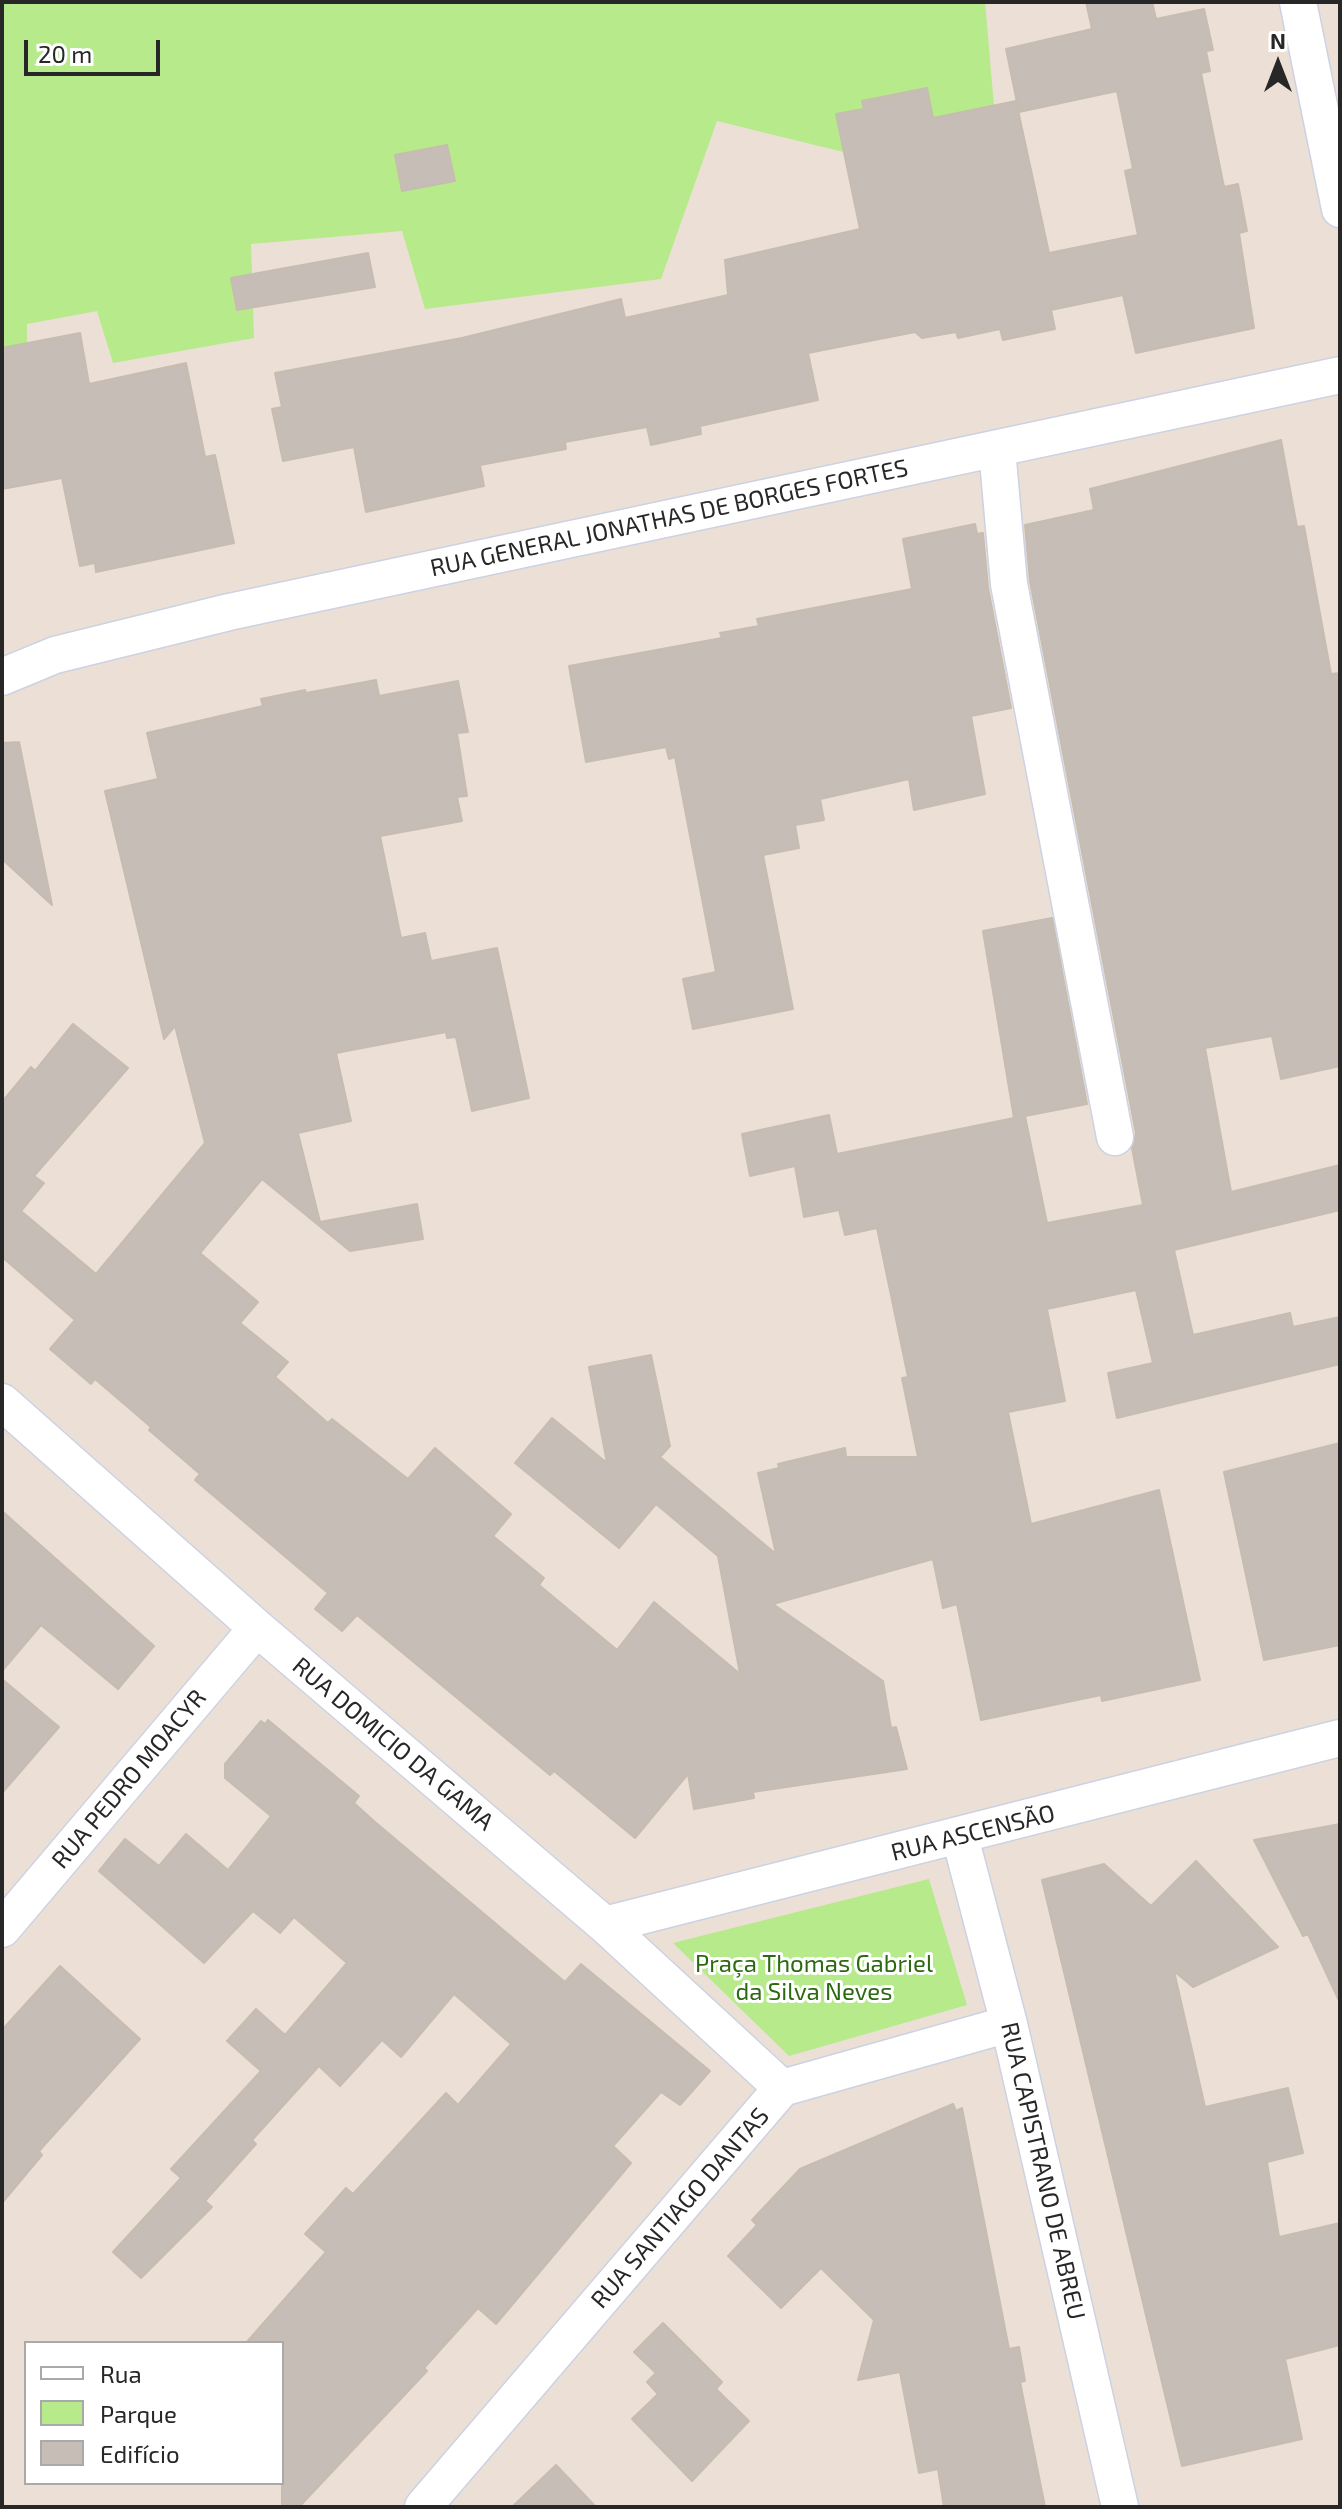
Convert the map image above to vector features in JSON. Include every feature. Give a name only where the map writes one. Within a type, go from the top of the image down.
[{"type":"street","points":[[1298,2],[1340,209]]},
{"type":"street","name":"RUA GENERAL JONATHAS DE BORGES FORTES","points":[[2,677],[55,655],[229,612],[1340,375]]},
{"type":"street","points":[[997,449],[1009,584],[1115,1137]]},
{"type":"street","name":"RUA DOMICIO DA GAMA","points":[[2,1402],[257,1628],[605,1925],[782,2088]]},
{"type":"street","name":"RUA PEDRO MOACYR","points":[[2,1929],[257,1628]]},
{"type":"street","name":"RUA ASCENSÃO","points":[[605,1925],[1340,1738]]},
{"type":"street","name":"RUA CAPISTRANO DE ABREU","points":[[960,1837],[1009,2024],[1120,2507]]},
{"type":"street","name":"RUA SANTIAGO DANTAS","points":[[423,2507],[782,2088],[1009,2024]]},
{"type":"green space","points":[[2,2],[985,2],[994,106],[872,159],[717,121],[661,279],[425,309],[402,231],[251,244],[254,338],[113,363],[97,311],[27,324],[27,418],[2,421]]},
{"type":"green space","name":"Praça Thomas Gabriel da Silva Neves","points":[[929,1879],[967,2005],[789,2056],[673,1943]]},
{"type":"building","points":[[1086,2],[1152,2],[1156,19],[1204,9],[1213,50],[1206,51],[1210,71],[1201,73],[1224,187],[1238,184],[1247,231],[1239,233],[1254,328],[1136,353],[1123,295],[1051,310],[1055,329],[1003,340],[1000,329],[958,338],[956,332],[922,338],[915,332],[808,353],[818,400],[700,426],[701,434],[651,445],[647,427],[565,442],[566,449],[480,465],[484,486],[366,512],[354,447],[283,461],[272,409],[282,407],[275,373],[462,338],[621,299],[625,318],[728,295],[725,260],[860,229],[836,114],[864,109],[862,101],[927,88],[933,118],[1016,101],[1049,253],[1138,235],[1125,171],[1133,169],[1117,91],[1019,112],[1006,49],[1092,29]]},
{"type":"building","points":[[447,145],[455,181],[402,191],[395,155]]},
{"type":"building","points":[[368,253],[375,287],[237,310],[231,278]]},
{"type":"building","points":[[80,333],[89,384],[186,363],[205,457],[215,455],[234,543],[96,572],[95,563],[80,566],[62,478],[2,489],[2,348]]},
{"type":"building","points":[[1281,440],[1297,527],[1304,526],[1331,674],[1340,673],[1340,1066],[1281,1079],[1272,1036],[1205,1048],[1231,1192],[1340,1165],[1340,1210],[1174,1250],[1193,1335],[1290,1313],[1293,1327],[1340,1317],[1340,1364],[1117,1418],[1108,1373],[1153,1363],[1136,1290],[1047,1309],[1065,1401],[1008,1412],[1031,1524],[1159,1490],[1200,1680],[1102,1701],[1101,1695],[981,1720],[957,1604],[943,1608],[933,1559],[773,1604],[883,1681],[891,1728],[896,1727],[907,1769],[753,1792],[754,1798],[694,1809],[688,1774],[635,1838],[554,1771],[550,1775],[357,1615],[342,1631],[315,1609],[328,1593],[195,1480],[200,1474],[149,1430],[151,1427],[95,1379],[91,1384],[50,1349],[75,1320],[2,1257],[2,1102],[31,1067],[35,1071],[73,1024],[128,1068],[34,1176],[44,1183],[21,1211],[96,1274],[205,1143],[175,1026],[164,1039],[105,791],[158,779],[147,733],[263,706],[261,699],[305,690],[306,693],[376,680],[379,696],[458,681],[468,732],[457,733],[467,796],[457,797],[462,821],[380,836],[401,938],[425,933],[431,961],[497,948],[529,1098],[472,1111],[456,1037],[447,1038],[446,1032],[336,1053],[351,1121],[298,1133],[320,1222],[417,1204],[423,1239],[350,1251],[262,1179],[200,1253],[258,1302],[240,1323],[288,1362],[275,1377],[328,1423],[332,1419],[408,1479],[435,1448],[511,1514],[493,1536],[544,1578],[539,1585],[617,1650],[654,1602],[740,1674],[718,1556],[656,1504],[619,1548],[515,1463],[552,1418],[607,1463],[589,1367],[651,1355],[670,1446],[660,1457],[776,1554],[758,1473],[779,1468],[778,1464],[845,1448],[846,1457],[918,1457],[902,1378],[908,1377],[877,1228],[845,1235],[839,1210],[804,1217],[795,1166],[750,1176],[742,1134],[829,1115],[837,1154],[1014,1118],[983,931],[1052,918],[1087,1104],[1025,1116],[1047,1223],[1143,1205],[1132,1148],[1136,1133],[1030,581],[1025,525],[1094,510],[1090,489]]},
{"type":"building","points":[[975,524],[977,534],[983,533],[988,588],[1011,708],[971,716],[985,794],[914,810],[909,779],[820,799],[824,820],[795,825],[799,848],[763,855],[793,1009],[693,1029],[683,979],[716,972],[675,757],[669,759],[666,747],[586,762],[569,666],[722,638],[720,633],[759,626],[757,619],[912,589],[903,539]]},
{"type":"building","points":[[19,742],[52,905],[2,859],[2,743]]},
{"type":"building","points":[[1340,1443],[1340,1645],[1264,1660],[1224,1472]]},
{"type":"building","points":[[2,1511],[154,1646],[118,1689],[41,1625],[2,1671]]},
{"type":"building","points":[[2,1679],[59,1727],[2,1793]]},
{"type":"building","points":[[268,1720],[359,1796],[354,1803],[375,1822],[565,1982],[581,1964],[710,2071],[680,2105],[661,2092],[613,2146],[631,2163],[496,2324],[478,2308],[424,2368],[427,2371],[299,2507],[282,2507],[284,2341],[248,2341],[326,2252],[305,2234],[346,2188],[353,2194],[446,2093],[458,2105],[511,2044],[454,1994],[401,2057],[382,2040],[340,2086],[319,2066],[252,2140],[256,2144],[205,2201],[212,2207],[141,2278],[113,2252],[181,2178],[171,2169],[261,2071],[227,2041],[256,2009],[285,2035],[347,1963],[294,1917],[280,1933],[253,1911],[204,1963],[99,1871],[125,1839],[159,1866],[186,1834],[228,1870],[271,1816],[225,1778],[225,1764],[261,1721],[265,1724]]},
{"type":"building","points":[[1340,1824],[1340,2003],[1308,1934],[1303,1936],[1254,1840]]},
{"type":"building","points":[[1196,1861],[1278,1947],[1193,1987],[1174,1971],[1205,2107],[1288,2088],[1303,2153],[1267,2162],[1279,2237],[1340,2223],[1340,2345],[1285,2359],[1302,2439],[1182,2466],[1042,1880],[1104,1864],[1151,1906]]},
{"type":"building","points":[[60,1966],[140,2039],[39,2151],[42,2155],[2,2203],[2,2030]]},
{"type":"building","points":[[953,2104],[956,2111],[962,2108],[1009,2349],[1019,2347],[1025,2381],[1020,2382],[1045,2507],[944,2507],[938,2469],[919,2473],[900,2372],[858,2380],[874,2320],[821,2268],[781,2308],[728,2256],[757,2225],[752,2220],[800,2169]]},
{"type":"building","points":[[663,2323],[722,2382],[716,2389],[749,2421],[692,2481],[632,2419],[658,2394],[647,2382],[656,2373],[634,2352]]},
{"type":"building","points":[[556,2465],[596,2507],[512,2507]]}]
